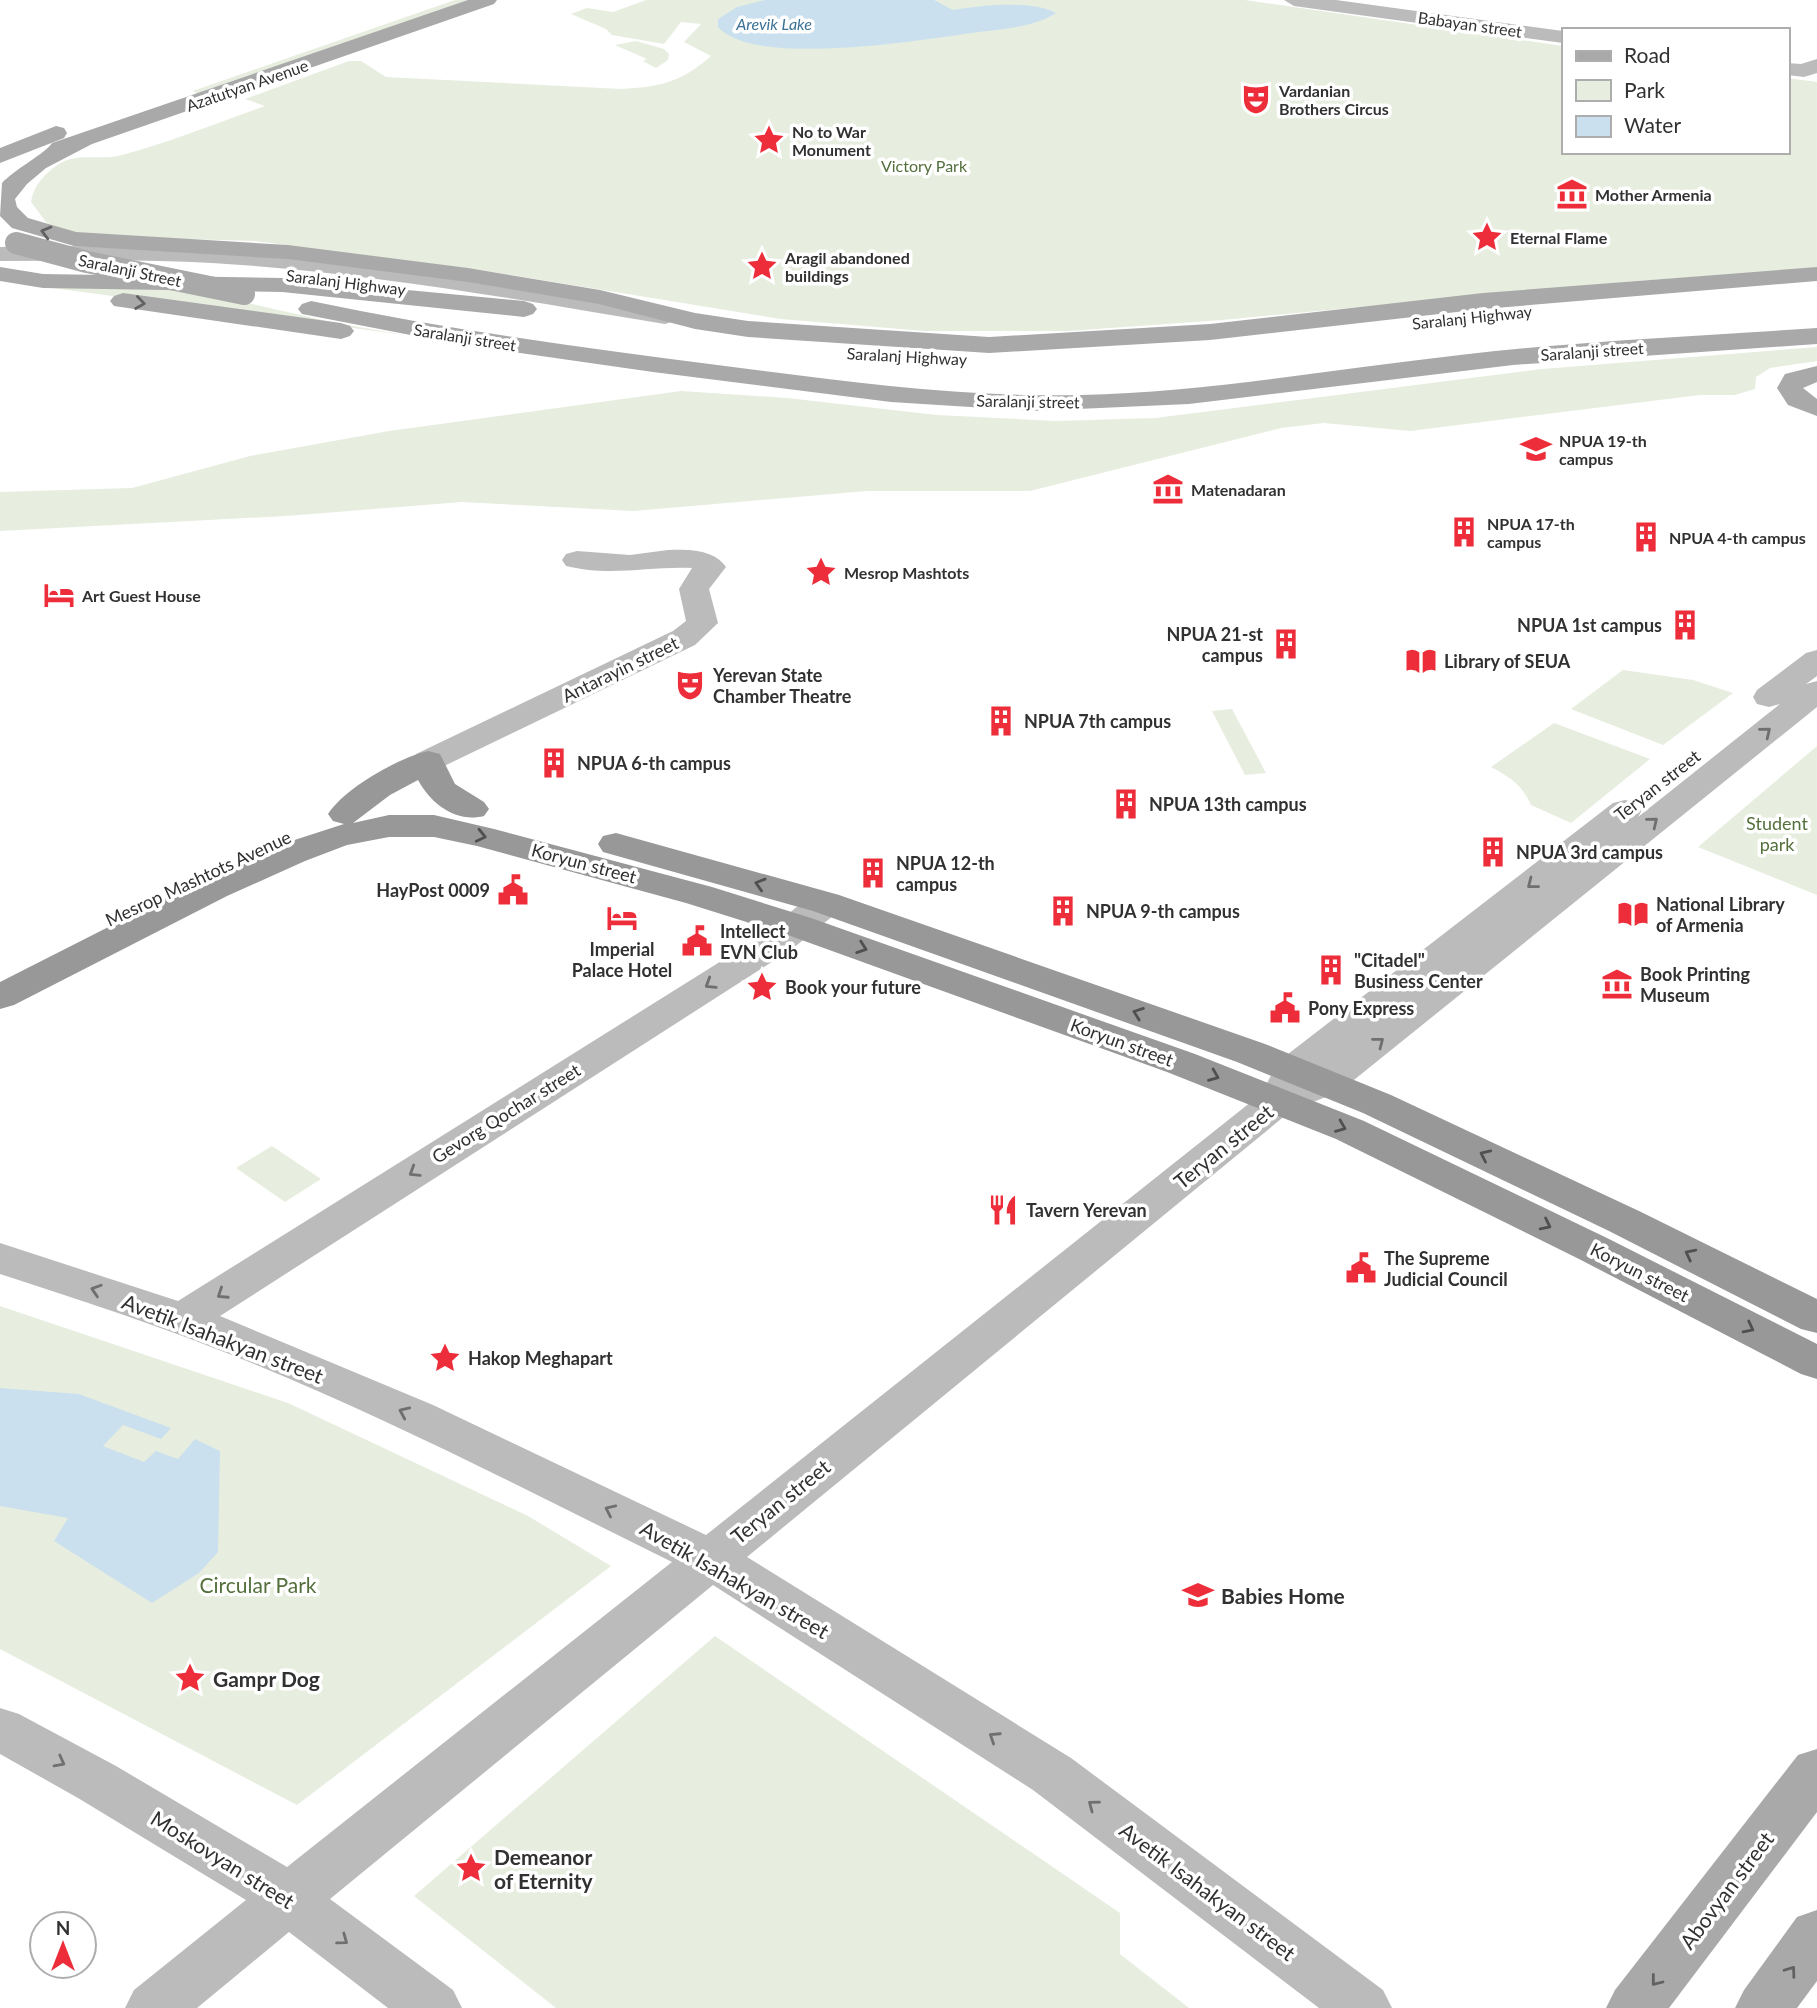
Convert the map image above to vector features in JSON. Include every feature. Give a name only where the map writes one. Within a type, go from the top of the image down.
[{"type":"highway","points":[[345,814],[378,788],[428,761],[433,779],[442,794],[472,809]]},
{"type":"highway","name":"Koryun street","points":[[396,816],[472,809],[551,827],[709,884],[812,914],[1181,1063],[1299,1085],[1377,1104],[1624,1221],[1817,1318]]},
{"type":"highway","name":"Mesrop Mashtots Avenue","points":[[0,973],[273,840],[345,814],[396,816]]},
{"type":"highway","name":"Koryun street","points":[[396,816],[709,884]]},
{"type":"highway","name":"Mesrop Mashtots Avenue","points":[[0,997],[214,888],[292,853],[396,816]]},
{"type":"highway","name":"Koryun street","points":[[1299,1085],[1399,1154],[1594,1249],[1817,1363]]},
{"type":"main road","name":"Azatutyan Avenue","points":[[2,163],[79,134],[151,101],[444,0]]},
{"type":"main road","name":"Azatutyan Avenue","points":[[79,134],[115,131],[487,0]]},
{"type":"main road","points":[[115,131],[93,126],[151,101]]},
{"type":"main road","points":[[79,134],[9,188],[3,199],[6,209],[20,223],[74,239],[275,250],[468,275],[600,297],[695,321]]},
{"type":"main road","name":"Saralanji Street","points":[[5,243],[244,294]]},
{"type":"main road","name":"Saralanj Highway","points":[[4,276],[282,285],[513,307],[732,342],[823,351],[987,352],[1210,332],[1483,302],[1817,274]]},
{"type":"main road","points":[[4,276],[343,331],[497,349],[582,355]]},
{"type":"main road","name":"Saralanj Highway","points":[[695,321],[748,329],[1071,359],[1144,354],[1503,313],[1817,287]]},
{"type":"main road","name":"Saralanji street","points":[[244,294],[387,325],[582,355],[888,395],[1017,402],[1084,403],[1211,392],[1513,357],[1817,336]]},
{"type":"main road","points":[[1817,374],[1794,380],[1790,388],[1792,395],[1817,408]]},
{"type":"main road","name":"Abovyan street","points":[[1635,2008],[1817,1771]]},
{"type":"main road","points":[[1764,2008],[1817,1935]]},
{"type":"street","name":"Babayan street","points":[[1294,0],[1562,37]]},
{"type":"street","name":"Saralanj Highway","points":[[5,243],[115,253],[281,261],[399,275],[695,321]]},
{"type":"street","name":"Antarayin street","points":[[428,761],[684,638],[702,623],[693,593],[695,584],[711,567],[705,561],[692,559],[619,564],[577,560]]},
{"type":"street","name":"Teryan street","points":[[154,2008],[708,1558],[1299,1085],[1817,660]]},
{"type":"street","name":"Teryan street","points":[[1299,1085],[1817,691]]},
{"type":"street","name":"Gevorg Qochar street","points":[[183,1319],[779,940],[812,914]]},
{"type":"street","name":"Avetik Isahakyan street","points":[[0,1258],[183,1319],[417,1417],[708,1558],[1052,1774],[1363,2008]]},
{"type":"street","name":"Moskovyan street","points":[[0,1729],[97,1782],[217,1853],[288,1899],[433,2008]]},
{"type":"green space","points":[[455,0],[475,0],[198,94],[193,91]]},
{"type":"green space","name":"Victory Park","points":[[646,0],[1245,0],[1562,46],[1562,154],[1789,154],[1789,78],[1817,82],[1817,268],[1637,281],[1222,320],[1069,331],[924,331],[781,319],[487,271],[255,241],[112,237],[64,231],[46,222],[31,202],[40,180],[66,160],[122,155],[194,132],[265,106],[245,99],[349,61],[361,61],[386,77],[621,89],[670,82],[690,72],[711,56],[684,42],[701,24],[681,22],[664,44],[612,35],[606,29],[571,14],[587,8],[613,12]]},
{"type":"green space","points":[[636,41],[664,49],[669,54],[668,60],[656,68],[643,61],[647,59],[615,45]]},
{"type":"green space","points":[[171,286],[336,323],[405,335],[45,287]]},
{"type":"green space","points":[[1817,347],[1817,361],[1770,368],[1756,377],[1755,389],[1735,395],[1700,395],[1410,431],[1324,423],[1281,428],[1030,491],[867,491],[634,511],[462,502],[286,516],[0,531],[0,492],[132,488],[250,456],[389,431],[681,391],[787,398],[937,415],[1056,421],[1155,418],[1542,369]]},
{"type":"green space","points":[[1623,670],[1693,680],[1733,693],[1663,745],[1571,709]]},
{"type":"green space","points":[[1232,709],[1266,773],[1245,775],[1212,711]]},
{"type":"green space","points":[[1554,723],[1650,759],[1571,823],[1531,805],[1515,782],[1491,767]]},
{"type":"green space","name":"Student park","points":[[1817,746],[1817,895],[1698,847]]},
{"type":"green space","points":[[272,1146],[321,1179],[285,1202],[236,1168]]},
{"type":"green space","name":"Circular Park","points":[[0,1306],[288,1403],[528,1516],[611,1566],[297,1805],[0,1649]]},
{"type":"green space","points":[[715,1636],[1120,1913],[1120,1954],[1189,2008],[556,2008],[414,1896]]},
{"type":"water","name":"Arevik Lake","points":[[765,0],[934,0],[953,10],[1020,5],[1056,13],[1037,22],[1016,27],[916,41],[839,48],[765,46],[737,39],[718,27],[718,19],[737,7]]},
{"type":"water","points":[[0,1388],[79,1394],[171,1428],[161,1439],[123,1425],[103,1446],[144,1462],[156,1451],[178,1459],[195,1439],[220,1451],[218,1552],[199,1573],[152,1603],[54,1541],[68,1518],[0,1506]]},
{"type":"place","name":"Vardanian Brothers Circus","points":[[1256,99]]},
{"type":"place","name":"No to War Monument","points":[[769,140]]},
{"type":"place","name":"Mother Armenia","points":[[1572,194]]},
{"type":"place","name":"Eternal Flame","points":[[1487,237]]},
{"type":"place","name":"Aragil abandoned buildings","points":[[762,266]]},
{"type":"place","name":"NPUA 19-th campus","points":[[1536,449]]},
{"type":"place","name":"Matenadaran","points":[[1168,489]]},
{"type":"place","name":"NPUA 17-th campus","points":[[1464,532]]},
{"type":"place","name":"NPUA 4-th campus","points":[[1646,537]]},
{"type":"place","name":"Mesrop Mashtots","points":[[821,572]]},
{"type":"place","name":"Art Guest House","points":[[59,595]]},
{"type":"place","name":"NPUA 1st campus","points":[[1685,625]]},
{"type":"place","name":"NPUA 21-st campus","points":[[1286,644]]},
{"type":"place","name":"Library of SEUA","points":[[1421,661]]},
{"type":"place","name":"Yerevan State Chamber Theatre","points":[[690,685]]},
{"type":"place","name":"NPUA 7th campus","points":[[1001,721]]},
{"type":"place","name":"NPUA 6-th campus","points":[[554,763]]},
{"type":"place","name":"NPUA 13th campus","points":[[1126,804]]},
{"type":"place","name":"NPUA 3rd campus","points":[[1493,852]]},
{"type":"place","name":"NPUA 12-th campus","points":[[873,873]]},
{"type":"place","name":"HayPost 0009","points":[[513,890]]},
{"type":"place","name":"NPUA 9-th campus","points":[[1063,911]]},
{"type":"place","name":"National Library of Armenia","points":[[1633,914]]},
{"type":"place","name":"Imperial Palace Hotel","points":[[622,918]]},
{"type":"place","name":"Intellect EVN Club","points":[[697,941]]},
{"type":"place","name":"\"Citadel\" Business Center","points":[[1331,970]]},
{"type":"place","name":"Book Printing Museum","points":[[1617,984]]},
{"type":"place","name":"Book your future","points":[[762,987]]},
{"type":"place","name":"Pony Express","points":[[1285,1008]]},
{"type":"place","name":"Tavern Yerevan","points":[[1003,1210]]},
{"type":"place","name":"The Supreme Judicial Council","points":[[1361,1268]]},
{"type":"place","name":"Hakop Meghapart","points":[[445,1358]]},
{"type":"place","name":"Babies Home","points":[[1198,1595]]},
{"type":"place","name":"Gampr Dog","points":[[190,1678]]},
{"type":"place","name":"Demeanor of Eternity","points":[[471,1868]]}]
